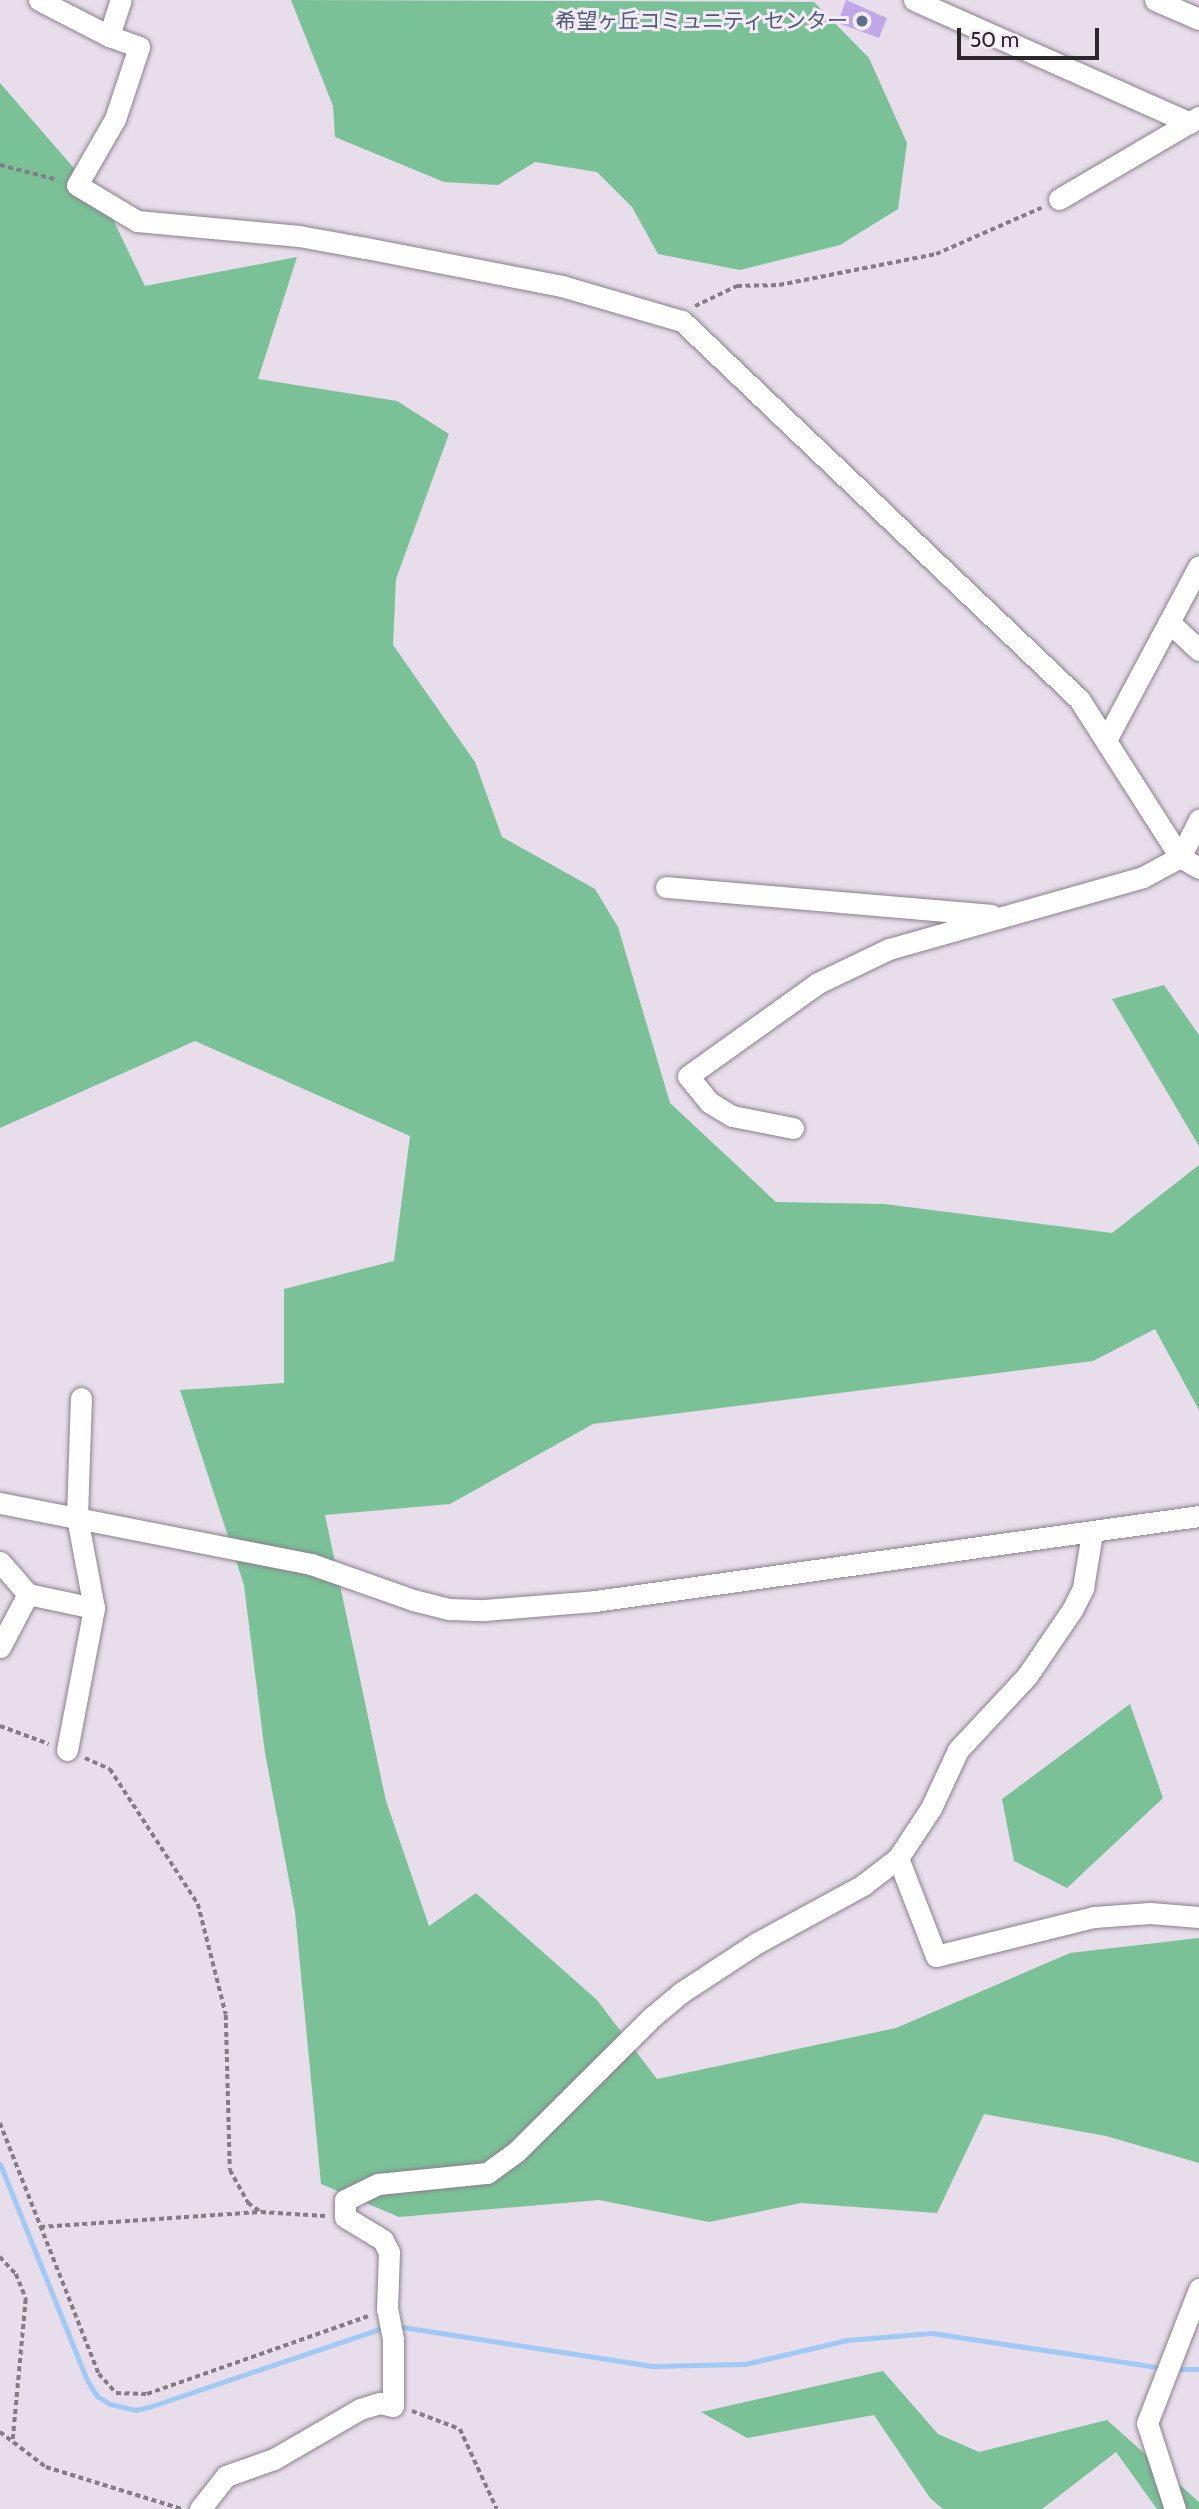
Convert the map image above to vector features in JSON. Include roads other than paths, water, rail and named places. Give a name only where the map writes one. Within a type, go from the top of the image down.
[{"type":"street","points":[[39,0],[109,36],[139,47],[116,119],[77,185],[137,221],[299,236],[366,247],[562,286],[682,321],[1079,699],[1180,857],[1199,868]]},
{"type":"street","points":[[109,36],[121,0]]},
{"type":"street","points":[[914,0],[1194,120]]},
{"type":"street","points":[[1155,0],[1199,19]]},
{"type":"street","points":[[1059,199],[1194,120]]},
{"type":"street","points":[[1106,740],[1199,566]]},
{"type":"street","points":[[1169,622],[1199,650]]},
{"type":"street","points":[[793,1128],[732,1116],[709,1102],[688,1076],[818,983],[889,949],[1143,877],[1180,857],[1199,820]]},
{"type":"street","points":[[666,887],[1004,916]]},
{"type":"street","points":[[67,1750],[94,1608],[77,1517],[81,1398]]},
{"type":"street","points":[[0,1503],[311,1564],[450,1609],[484,1610],[595,1601],[1199,1516]]},
{"type":"street","points":[[201,2509],[226,2476],[274,2459],[360,2409],[380,2403],[393,2406],[393,2339],[387,2309],[389,2252],[383,2240],[358,2221],[345,2217],[345,2200],[360,2189],[487,2173],[515,2153],[652,2017],[682,1992],[755,1944],[863,1885],[898,1858],[931,1808],[958,1750],[1027,1676],[1072,1610],[1083,1588],[1092,1533]]},
{"type":"street","points":[[0,1562],[28,1594],[94,1608]]},
{"type":"street","points":[[0,1647],[28,1594]]},
{"type":"street","points":[[898,1858],[936,1956],[1094,1917],[1150,1913],[1199,1917]]},
{"type":"street","points":[[1175,2509],[1147,2423],[1199,2289]]},
{"type":"waterway","points":[[0,2164],[87,2380],[97,2396],[110,2404],[135,2410],[152,2406],[386,2327]]},
{"type":"waterway","points":[[396,2326],[652,2366],[745,2364],[847,2340],[932,2333],[1164,2368]]},
{"type":"waterway","points":[[1174,2369],[1199,2369]]},
{"type":"place","name":"希望ヶ丘コミュニティセンター","points":[[862,21]]}]
